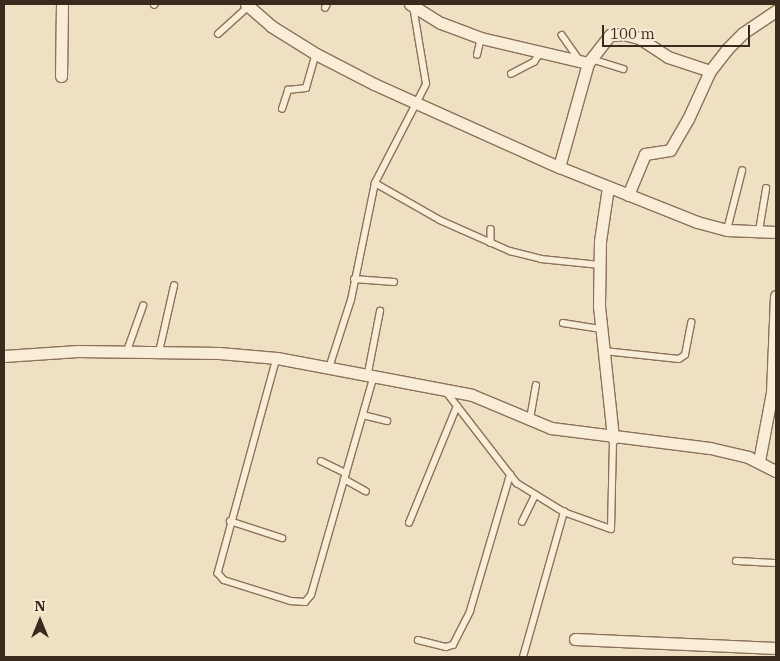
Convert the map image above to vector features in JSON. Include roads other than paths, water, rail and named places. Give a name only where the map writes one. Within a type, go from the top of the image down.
[{"type":"street","points":[[61,76],[62,4]]},
{"type":"street","points":[[412,5],[440,23],[481,38],[540,53],[586,61]]},
{"type":"street","points":[[252,7],[316,54],[416,103],[559,167],[628,195],[727,230],[776,232]]},
{"type":"street","points":[[628,195],[645,154],[670,150],[710,71],[743,33],[776,11]]},
{"type":"street","points":[[559,167],[586,61],[610,35],[623,34],[639,38],[668,57],[710,71]]},
{"type":"street","points":[[608,187],[600,265],[600,329],[613,438]]},
{"type":"street","points":[[758,461],[772,392],[776,296]]},
{"type":"street","points":[[4,356],[127,351],[277,358],[371,374],[472,395],[551,428],[613,438],[661,440],[710,448],[758,461],[776,472]]},
{"type":"street","points":[[575,639],[776,648]]},
{"type":"lane","points":[[329,368],[351,300],[375,183],[416,103],[424,96],[426,84],[412,5]]},
{"type":"lane","points":[[218,34],[252,7]]},
{"type":"lane","points":[[562,35],[586,61],[623,68]]},
{"type":"lane","points":[[477,56],[481,38]]},
{"type":"lane","points":[[511,74],[518,67],[534,62],[540,53]]},
{"type":"lane","points":[[282,109],[288,90],[306,88],[316,54]]},
{"type":"lane","points":[[727,230],[742,171]]},
{"type":"lane","points":[[375,183],[440,220],[491,243],[541,259],[600,265]]},
{"type":"lane","points":[[760,231],[766,188]]},
{"type":"lane","points":[[491,229],[491,243]]},
{"type":"lane","points":[[354,279],[394,282]]},
{"type":"lane","points":[[159,352],[174,286]]},
{"type":"lane","points":[[127,351],[143,306]]},
{"type":"lane","points":[[277,358],[218,568],[220,578],[291,600],[305,602],[311,596],[363,415],[380,311]]},
{"type":"lane","points":[[563,323],[600,329]]},
{"type":"lane","points":[[602,351],[679,359],[685,355],[691,323]]},
{"type":"lane","points":[[530,419],[536,386]]},
{"type":"lane","points":[[443,388],[510,476],[535,495],[564,512],[611,529],[613,438]]},
{"type":"lane","points":[[409,523],[457,406]]},
{"type":"lane","points":[[363,415],[387,421]]},
{"type":"lane","points":[[320,461],[366,491]]},
{"type":"lane","points":[[418,640],[446,647],[453,645],[470,612],[510,476]]},
{"type":"lane","points":[[522,522],[535,495]]},
{"type":"lane","points":[[524,657],[564,512]]},
{"type":"lane","points":[[230,521],[282,538]]},
{"type":"lane","points":[[736,561],[776,563]]}]
